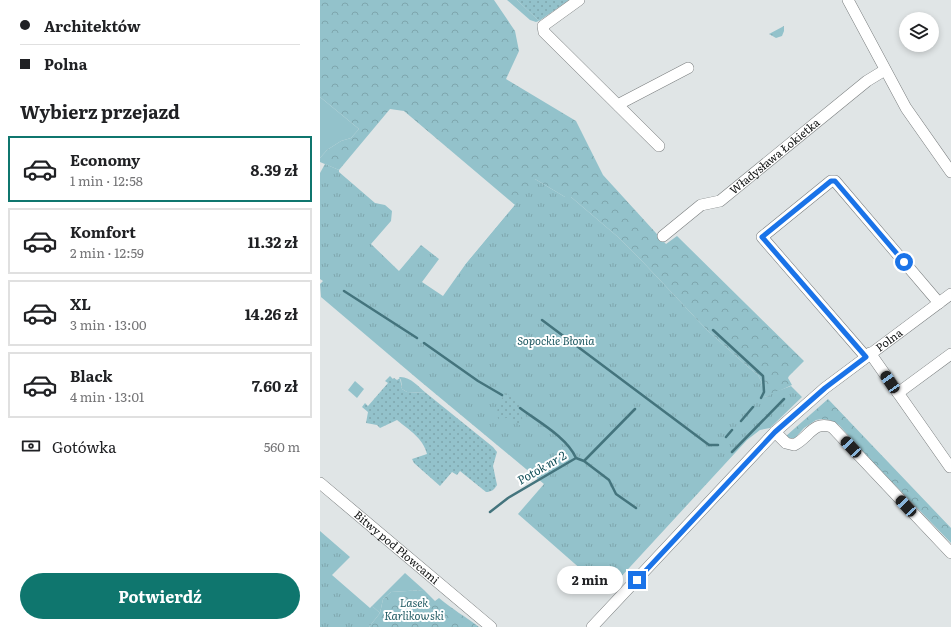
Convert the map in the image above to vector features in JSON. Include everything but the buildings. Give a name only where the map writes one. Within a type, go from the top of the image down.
[{"type":"street","points":[[579,0],[543,26],[544,32],[659,146]]},
{"type":"street","points":[[848,0],[912,117],[946,156],[951,172]]},
{"type":"street","points":[[618,106],[688,68]]},
{"type":"street","name":"Władysława Łokietka","points":[[663,236],[701,205],[720,201],[867,82],[885,70]]},
{"type":"street","points":[[939,303],[835,181],[831,181],[762,237],[868,355],[898,393],[950,467]]},
{"type":"street","name":"Polna","points":[[592,627],[775,432],[825,388],[951,294]]},
{"type":"street","points":[[898,393],[951,354]]},
{"type":"street","points":[[775,432],[786,443],[794,445],[817,426],[827,425],[832,427],[951,553]]},
{"type":"street","name":"Bitwy pod Płowcami","points":[[320,483],[491,627]]},
{"type":"green space","points":[[320,0],[494,0],[515,31],[519,51],[506,79],[576,121],[603,175],[666,244],[677,236],[804,361],[788,378],[792,385],[766,397],[759,393],[762,383],[758,375],[707,330],[618,237],[571,197],[565,197],[535,179],[531,286],[427,312],[467,277],[465,265],[515,205],[404,111],[390,109],[339,170],[320,162],[320,158],[327,150],[341,141],[351,138],[359,129],[320,97]]},
{"type":"green space","points":[[507,0],[517,0],[539,21],[536,22],[530,20]]},
{"type":"green space","points":[[517,0],[569,0],[539,21]]},
{"type":"green space","points":[[784,26],[782,36],[776,38],[769,34]]},
{"type":"green space","points":[[320,97],[359,129],[351,138],[341,141],[327,150],[320,158]]},
{"type":"green space","name":"Sopockie Błonia","points":[[325,164],[339,170],[339,172],[375,203],[385,205],[392,211],[391,221],[371,244],[399,271],[421,245],[439,259],[422,282],[443,296],[465,265],[535,179],[565,197],[571,197],[618,237],[707,330],[758,375],[762,383],[760,393],[766,397],[791,386],[802,397],[770,428],[760,430],[747,440],[607,592],[518,514],[544,484],[321,297],[320,284],[323,281],[320,279],[320,173]]},
{"type":"green space","points":[[390,376],[397,380],[400,378],[402,389],[407,392],[426,393],[493,447],[497,452],[493,466],[497,485],[494,489],[486,492],[460,471],[457,475],[452,472],[440,486],[414,463],[412,459],[427,454],[422,443],[411,431],[397,420],[380,428],[377,425],[366,423],[368,412],[362,407],[365,403],[368,406],[388,383],[385,381]]},
{"type":"green space","points":[[399,377],[411,380],[426,393],[407,392],[402,389],[401,380]]},
{"type":"green space","points":[[355,381],[364,389],[357,398],[348,390]]},
{"type":"green space","points":[[506,393],[524,406],[521,410],[523,425],[519,425],[510,418],[499,420],[497,414],[498,406]]},
{"type":"green space","points":[[828,399],[951,528],[951,543],[839,425],[830,420],[816,420],[804,428],[795,438],[788,438],[786,436]]},
{"type":"green space","points":[[320,531],[350,557],[332,575],[370,608],[372,606],[380,613],[369,627],[320,627]]},
{"type":"green space","points":[[405,573],[424,590],[391,592],[383,599],[380,613],[372,606]]},
{"type":"green space","name":"Lasek Karlikowski","points":[[424,590],[435,601],[439,598],[479,627],[369,627],[380,613],[383,599],[391,592]]},
{"type":"waterway","points":[[344,291],[417,338]]},
{"type":"waterway","points":[[542,320],[709,445],[718,445]]},
{"type":"waterway","points":[[713,330],[763,376],[764,392],[761,398]]},
{"type":"waterway","points":[[424,343],[478,381],[502,395]]},
{"type":"waterway","points":[[732,452],[784,399]]},
{"type":"waterway","points":[[741,421],[753,407]]},
{"type":"waterway","points":[[520,408],[559,436],[572,450],[576,458]]},
{"type":"waterway","name":"Potok nr 2","points":[[490,512],[508,498],[576,458],[584,461],[635,409]]},
{"type":"waterway","points":[[726,437],[732,430]]},
{"type":"waterway","points":[[584,461],[609,480],[616,494],[636,508]]},
{"type":"route","points":[[637,580],[775,432],[825,388],[866,357],[762,237],[831,181],[835,181],[904,262]]}]
